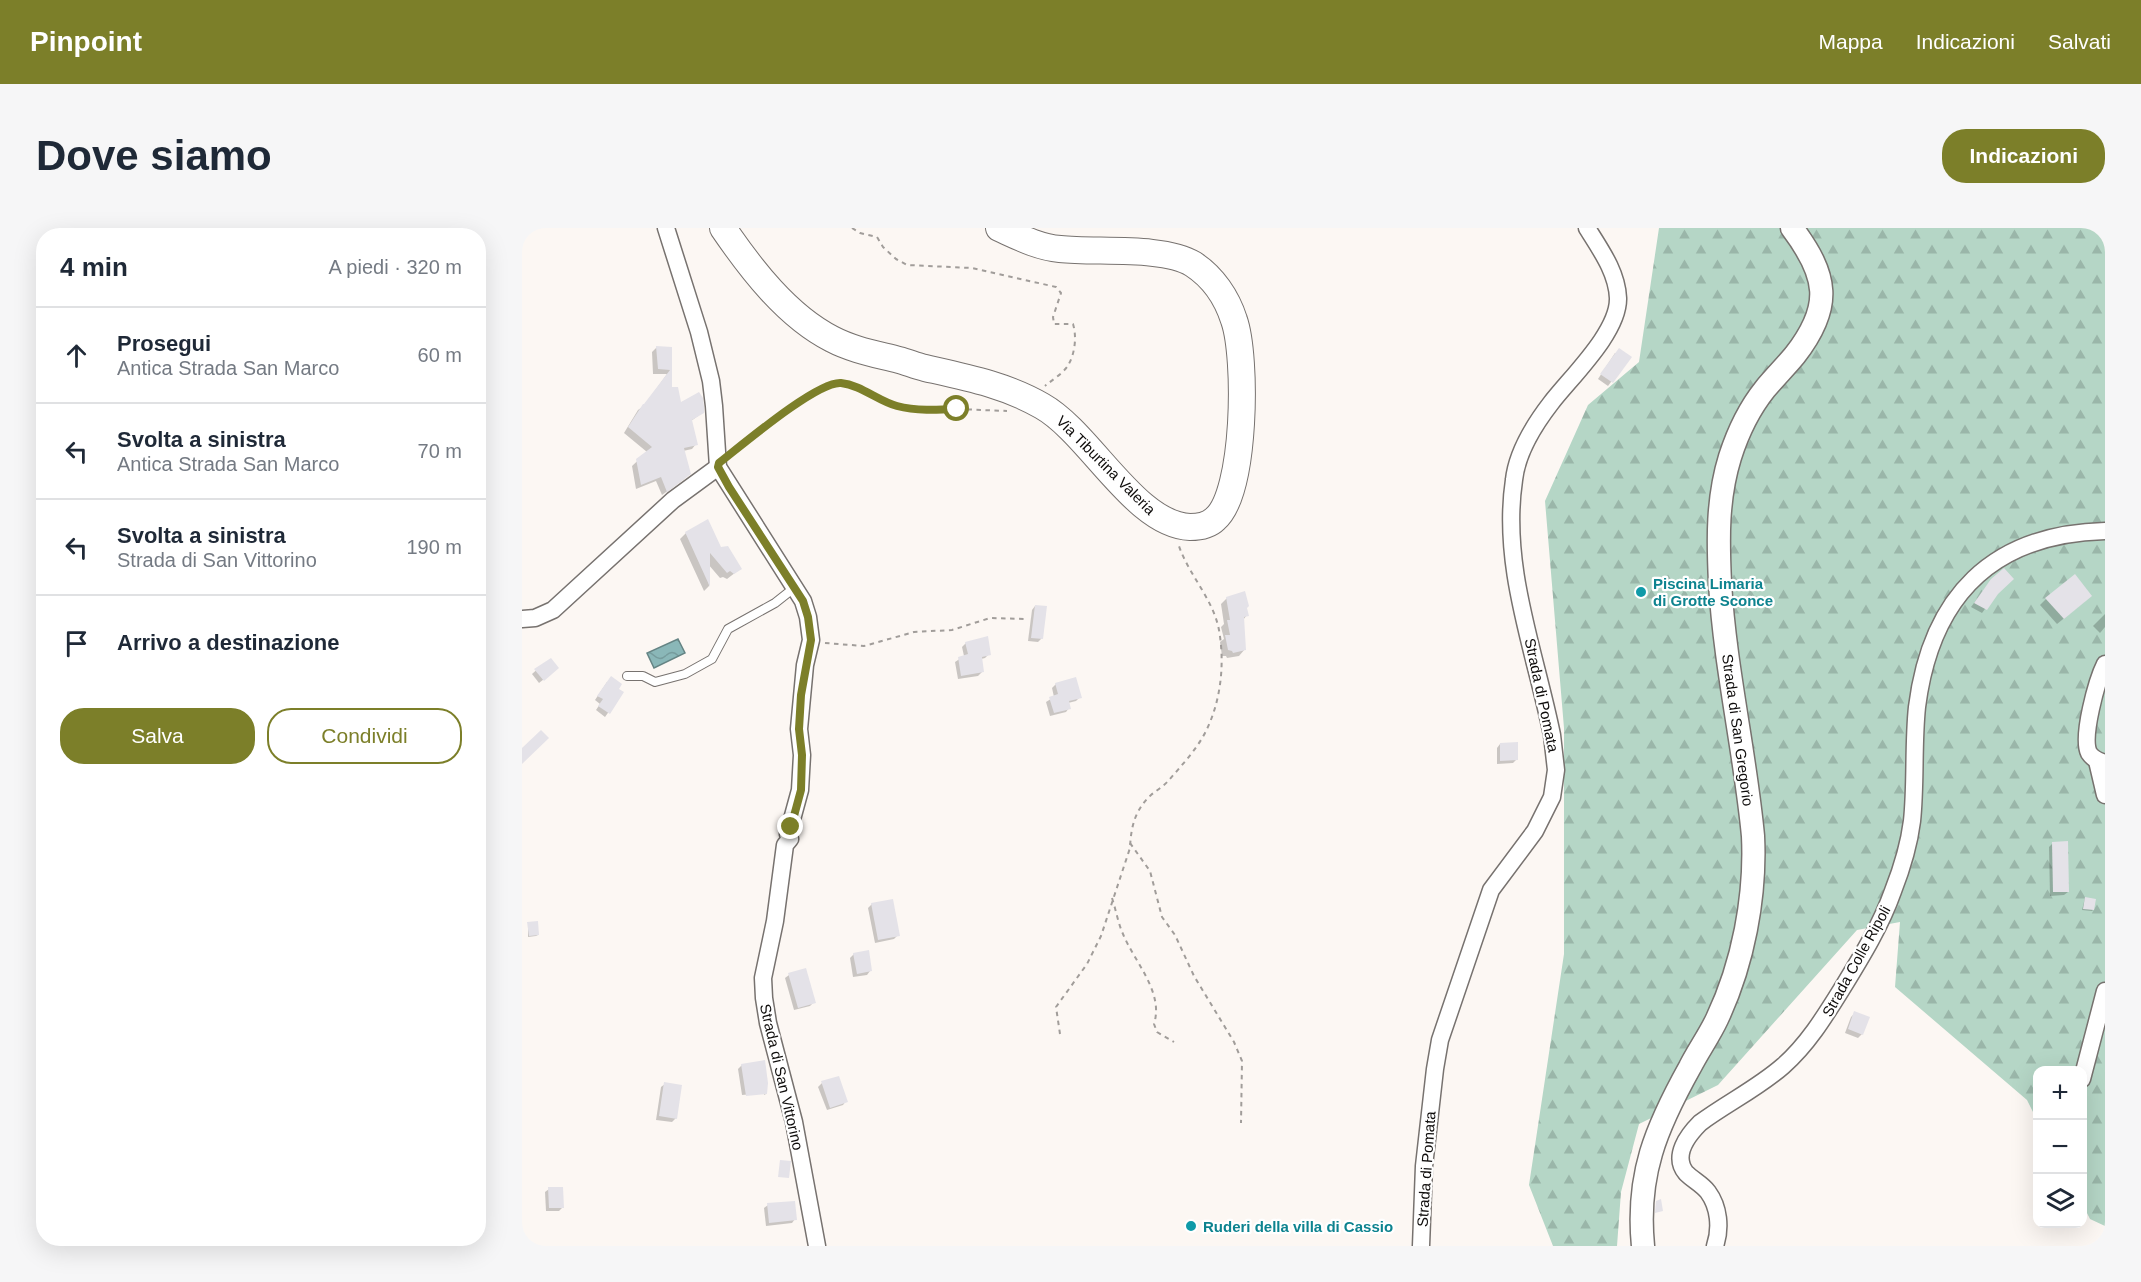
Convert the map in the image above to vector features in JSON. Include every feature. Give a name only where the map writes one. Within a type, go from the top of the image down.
[{"type":"main road","name":"Via Tiburtina Valeria","points":[[723,228],[740,253],[770,288],[798,315],[827,336],[871,354],[968,376],[1025,396],[1053,412],[1073,429],[1108,471],[1157,515],[1186,527],[1205,526],[1215,520],[1226,505],[1234,474],[1242,381],[1240,346],[1234,320],[1214,281],[1193,264],[1170,255],[1058,249],[1025,241],[999,228]]},
{"type":"street","name":"Strada di San Vittorino","points":[[666,228],[699,332],[711,381],[718,465],[803,601],[807,612],[810,644],[801,695],[799,729],[802,755],[801,790],[788,834],[790,839],[785,845],[775,921],[763,978],[768,1023],[794,1122],[817,1246]]},
{"type":"street","name":"Strada di Pomata","points":[[1421,1246],[1425,1155],[1435,1069],[1443,1032],[1491,890],[1535,831],[1549,806],[1555,784],[1555,753],[1552,735],[1515,570],[1512,498],[1516,469],[1532,431],[1604,336],[1616,314],[1618,296],[1613,276],[1587,228]]},
{"type":"street","name":"Strada di San Gregorio","points":[[1643,1246],[1643,1191],[1652,1147],[1670,1106],[1723,1004],[1741,946],[1750,902],[1753,865],[1752,827],[1723,620],[1718,517],[1728,463],[1746,419],[1764,390],[1809,336],[1821,310],[1820,280],[1811,258],[1792,228]]},
{"type":"street","points":[[522,619],[535,618],[553,610],[673,500],[718,465]]},
{"type":"street","name":"Strada Colle Ripoli","points":[[1715,1246],[1719,1225],[1716,1208],[1704,1188],[1684,1170],[1681,1151],[1691,1132],[1700,1123],[1780,1069],[1803,1046],[1828,1011],[1877,928],[1896,884],[1909,840],[1913,811],[1916,720],[1920,692],[1929,652],[1948,612],[1959,594],[1976,576],[2012,552],[2055,537],[2105,531]]},
{"type":"street","points":[[2105,664],[2087,733],[2088,751],[2101,762],[2105,795]]},
{"type":"street","points":[[2085,1066],[2105,991]]},
{"type":"lane","points":[[627,676],[643,676],[655,682],[685,674],[712,659],[728,629],[775,603],[794,588]]},
{"type":"path","points":[[852,228],[860,233],[877,237],[896,259],[907,265],[972,268],[1056,287],[1060,293],[1053,317],[1054,324],[1073,324],[1075,332],[1073,351],[1067,368],[1045,386]]},
{"type":"path","points":[[718,465],[813,392],[840,383],[867,391],[896,406],[928,410],[966,409],[1016,412]]},
{"type":"path","points":[[1060,1034],[1056,1006],[1087,964],[1101,936],[1130,843],[1137,809],[1168,782],[1191,754],[1205,732],[1217,700],[1221,679],[1219,629],[1213,611],[1177,542]]},
{"type":"path","points":[[810,644],[864,646],[914,632],[952,630],[990,618],[1025,619]]},
{"type":"path","points":[[1130,843],[1150,871],[1162,917],[1175,935],[1194,976],[1234,1042],[1242,1060],[1241,1123]]},
{"type":"path","points":[[1112,898],[1123,933],[1155,1000],[1158,1012],[1154,1024],[1157,1032],[1174,1042]]},
{"type":"green space","points":[[1659,228],[2105,228],[2105,1226],[2090,1219],[2087,1213],[2087,1066],[2033,1066],[2033,1112],[2027,1100],[1895,987],[1900,922],[1857,930],[1718,1085],[1639,1124],[1621,1192],[1617,1246],[1553,1246],[1529,1185],[1564,954],[1564,728],[1545,501],[1588,405],[1639,362]]},
{"type":"water","points":[[678,639],[685,653],[654,668],[647,653]]},
{"type":"building","points":[[656,346],[672,347],[672,387],[678,387],[681,402],[699,392],[703,398],[704,407],[704,413],[692,420],[698,445],[684,448],[691,474],[667,492],[661,477],[641,485],[636,459],[652,447],[628,427],[670,370],[658,369]]},
{"type":"building","points":[[1619,348],[1632,357],[1613,383],[1600,374]]},
{"type":"building","points":[[708,519],[721,547],[728,546],[742,569],[734,574],[730,571],[727,573],[710,553],[710,587],[685,532]]},
{"type":"building","points":[[2004,568],[2014,579],[1998,594],[1987,610],[1974,603],[1991,579]]},
{"type":"building","points":[[2075,574],[2092,596],[2064,619],[2045,598]]},
{"type":"building","points":[[1245,591],[1249,606],[1247,608],[1249,616],[1244,617],[1246,650],[1233,653],[1228,650],[1225,635],[1230,635],[1226,597]]},
{"type":"building","points":[[1035,605],[1047,606],[1043,639],[1031,638]]},
{"type":"building","points":[[988,636],[991,655],[982,657],[984,672],[961,676],[958,657],[968,654],[965,642]]},
{"type":"building","points":[[551,658],[559,668],[544,681],[534,669]]},
{"type":"building","points":[[611,676],[622,684],[619,689],[624,692],[610,714],[598,706],[603,699],[597,696]]},
{"type":"building","points":[[1076,677],[1082,698],[1069,701],[1071,709],[1054,713],[1049,697],[1058,694],[1055,683]]},
{"type":"building","points":[[541,730],[549,738],[522,764],[522,748]]},
{"type":"building","points":[[1518,742],[1518,760],[1500,761],[1500,743]]},
{"type":"building","points":[[2068,841],[2069,892],[2053,892],[2052,842]]},
{"type":"building","points":[[2085,897],[2096,899],[2094,910],[2083,909]]},
{"type":"building","points":[[893,899],[900,936],[878,940],[871,903]]},
{"type":"building","points":[[538,921],[539,935],[529,936],[527,922]]},
{"type":"building","points":[[869,950],[872,971],[857,974],[853,953]]},
{"type":"building","points":[[806,968],[816,1003],[798,1008],[788,973]]},
{"type":"building","points":[[1854,1011],[1870,1017],[1863,1035],[1848,1029]]},
{"type":"building","points":[[765,1060],[767,1094],[746,1096],[741,1064]]},
{"type":"building","points":[[839,1076],[848,1102],[830,1108],[821,1081]]},
{"type":"building","points":[[664,1082],[682,1085],[677,1119],[659,1116]]},
{"type":"building","points":[[780,1160],[791,1161],[789,1178],[778,1177]]},
{"type":"building","points":[[548,1187],[563,1187],[564,1208],[549,1208]]},
{"type":"building","points":[[1661,1199],[1663,1211],[1655,1213],[1656,1201]]},
{"type":"building","points":[[795,1201],[797,1220],[769,1223],[767,1203]]},
{"type":"place","name":"Piscina Limaria di Grotte Sconce","points":[[1641,592]]},
{"type":"place","name":"Ruderi della villa di Cassio","points":[[1191,1226]]},
{"type":"route","points":[[791,827],[801,790],[802,755],[799,729],[805,665],[811,640],[808,617],[803,601],[729,487],[718,467],[719,463],[813,392],[840,383],[867,391],[896,406],[928,410],[957,409]]}]
